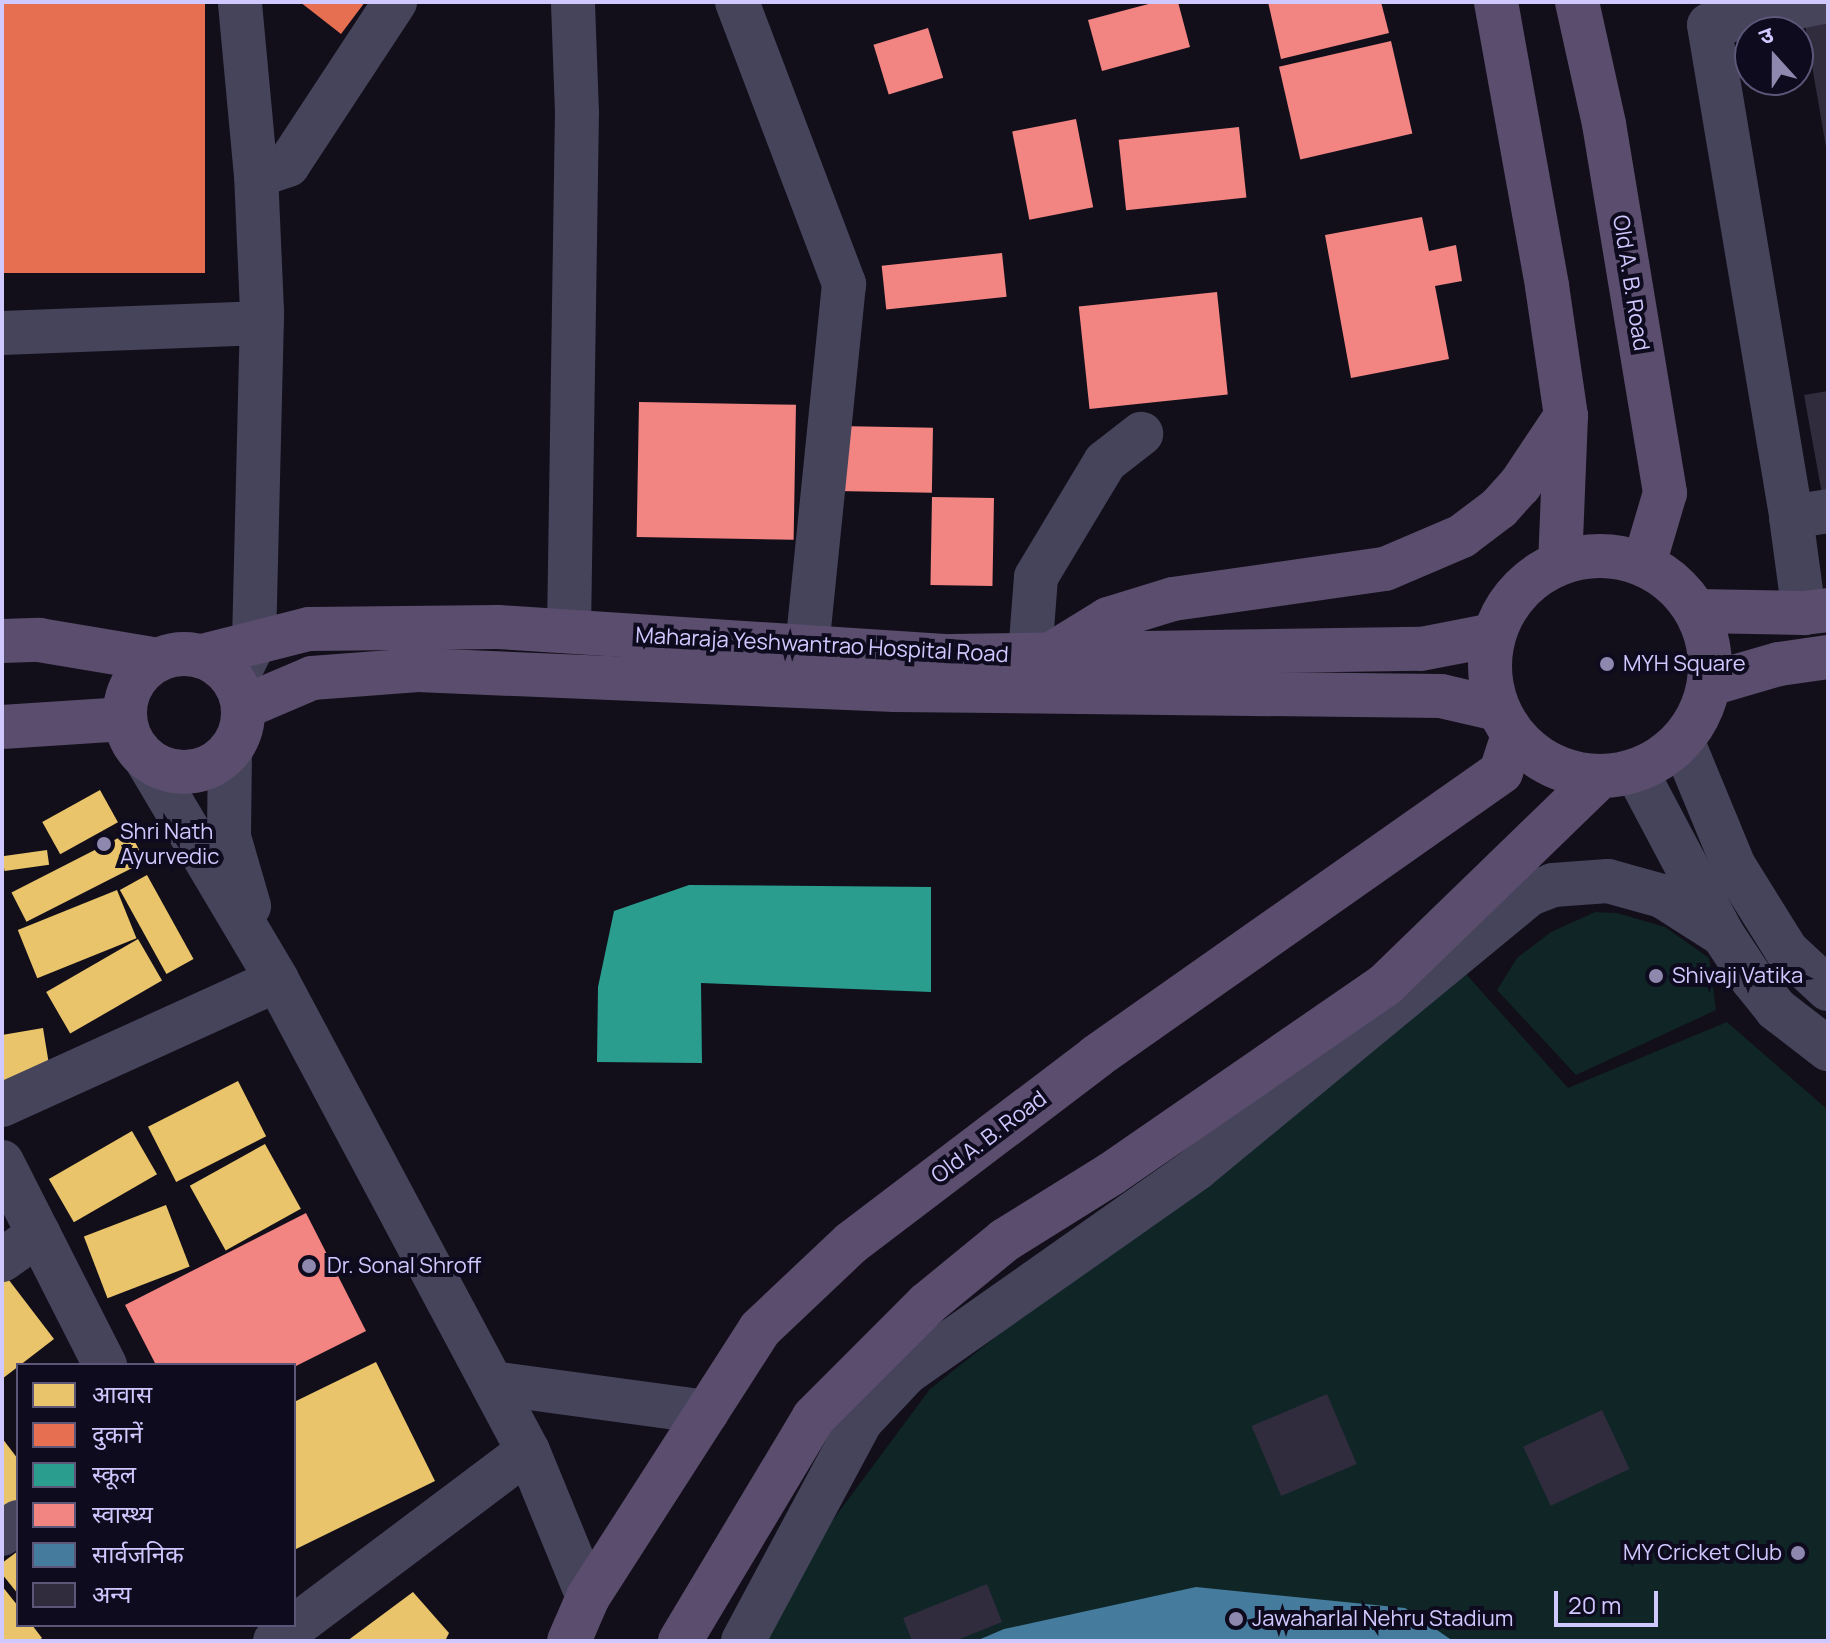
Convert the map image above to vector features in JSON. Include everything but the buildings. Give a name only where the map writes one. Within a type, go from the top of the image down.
[{"type":"main road","points":[[1496,2],[1547,286],[1566,416],[1560,563]]},
{"type":"main road","name":"Old A. B. Road","points":[[1577,2],[1604,124],[1665,493],[1644,564]]},
{"type":"main road","points":[[1040,655],[1108,619],[1173,599],[1385,569],[1462,536],[1499,508],[1520,485],[1566,416]]},
{"type":"main road","points":[[680,1641],[814,1417],[927,1304],[1005,1240],[1111,1174],[1384,986],[1618,774],[1668,754],[1682,740],[1702,710],[1710,684],[1710,647],[1697,611],[1674,583],[1644,564],[1603,555],[1560,563],[1518,591],[1503,612],[1493,635],[1489,672],[1505,723],[1537,758],[1567,772],[1618,774]]},
{"type":"main road","points":[[1697,611],[1816,611]]},
{"type":"main road","name":"Maharaja Yeshwantrao Hospital Road","points":[[227,682],[254,643],[309,629],[498,627],[952,656],[1421,649],[1493,635]]},
{"type":"main road","points":[[2,641],[39,640],[158,660]]},
{"type":"main road","points":[[179,654],[227,682],[242,731],[230,751],[214,765],[190,772],[166,770],[146,759],[133,744],[125,719],[128,694],[139,675],[158,660],[179,654]]},
{"type":"main road","points":[[1710,684],[1779,664],[1828,657]]},
{"type":"main road","name":"Maharaja Yeshwantrao Hospital Road","points":[[227,682],[418,670],[895,690],[1441,696],[1505,723]]},
{"type":"main road","points":[[2,727],[125,719]]},
{"type":"main road","name":"Old A. B. Road","points":[[569,1641],[588,1597],[760,1329],[851,1243],[1097,1056],[1501,772],[1505,723]]},
{"type":"street","points":[[240,2],[256,176],[262,323],[254,643]]},
{"type":"street","points":[[256,176],[288,165],[395,2]]},
{"type":"street","points":[[569,631],[577,113],[573,2]]},
{"type":"street","points":[[737,2],[844,284],[807,646]]},
{"type":"street","points":[[1816,611],[1810,514],[1709,25],[1823,2]]},
{"type":"street","points":[[2,333],[262,323]]},
{"type":"street","points":[[1040,655],[1036,577],[1105,462],[1141,434]]},
{"type":"street","points":[[1682,740],[1734,866],[1787,951],[1828,989]]},
{"type":"street","points":[[230,751],[229,837],[272,973]]},
{"type":"street","points":[[146,759],[272,973],[528,1451],[588,1597]]},
{"type":"street","points":[[1618,774],[1723,935],[1776,1009],[1828,1049]]},
{"type":"street","points":[[743,1641],[810,1509],[861,1421],[906,1373],[1196,1169],[1530,894],[1553,885],[1589,880],[1622,884],[1662,896],[1723,935]]},
{"type":"street","points":[[2,1105],[272,973]]},
{"type":"street","points":[[2,1162],[104,1363]]},
{"type":"street","points":[[2,1260],[39,1234]]},
{"type":"street","points":[[492,1383],[707,1412]]},
{"type":"street","points":[[296,1625],[528,1451]]},
{"type":"street","points":[[758,1511],[810,1509]]},
{"type":"street","points":[[275,1641],[294,1627]]},
{"type":"green space","points":[[1595,912],[1617,913],[1665,927],[1709,958],[1716,1010],[1576,1075],[1497,990],[1517,958],[1551,932]]},
{"type":"green space","points":[[1466,974],[1568,1088],[1727,1022],[1828,1110],[1828,1641],[743,1641],[930,1389],[1240,1143]]},
{"type":"place","name":"MYH Square","points":[[1607,664]]},
{"type":"place","name":"Shri Nath Ayurvedic","points":[[104,844]]},
{"type":"place","name":"Shivaji Vatika","points":[[1656,976]]},
{"type":"place","name":"Dr. Sonal Shroff","points":[[309,1266]]},
{"type":"place","name":"MY Cricket Club","points":[[1798,1553]]},
{"type":"place","name":"Jawaharlal Nehru Stadium","points":[[1236,1619]]}]
